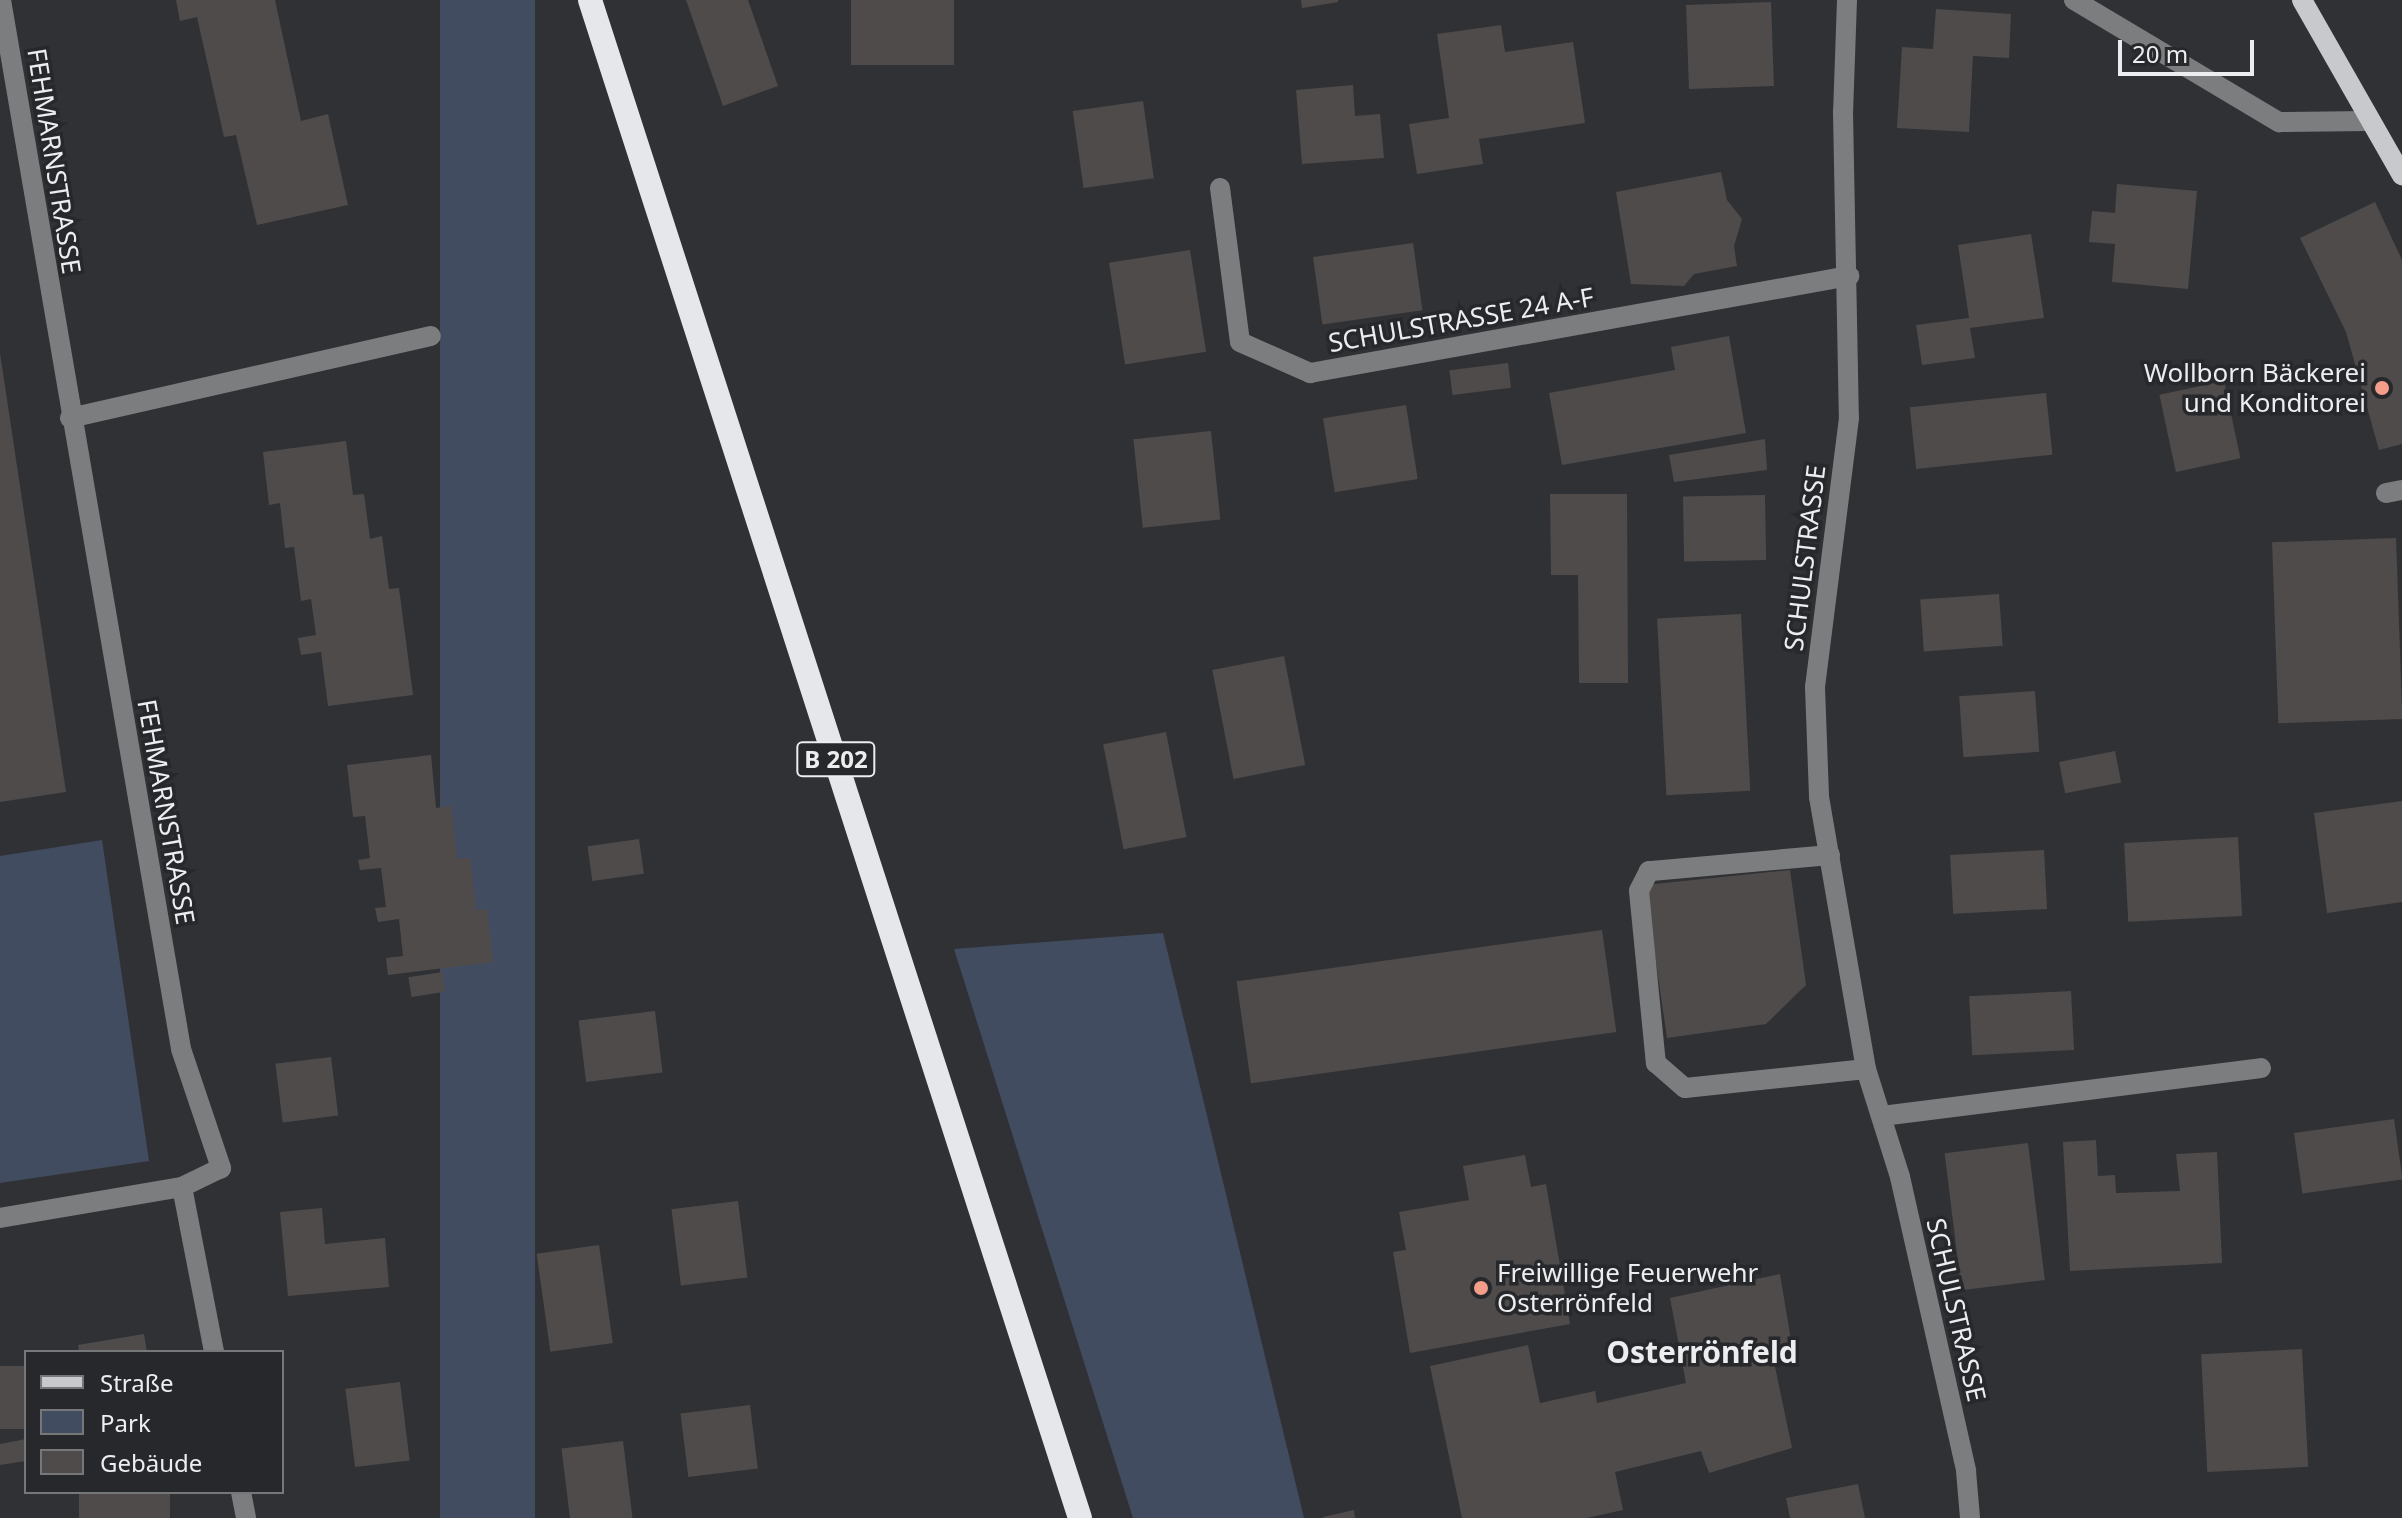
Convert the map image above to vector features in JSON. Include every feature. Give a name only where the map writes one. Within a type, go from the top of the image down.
[{"type":"highway","name":"B 202","points":[[590,0],[1080,1518]]},
{"type":"main road","points":[[2302,0],[2367,121],[2402,175]]},
{"type":"street","name":"SCHULSTRASSE","points":[[1847,0],[1843,112],[1849,276],[1849,418],[1815,687],[1819,797],[1866,1069],[1882,1116],[1966,1471],[1970,1518]]},
{"type":"street","points":[[2074,0],[2279,122],[2367,121]]},
{"type":"street","name":"FEHMARNSTRASSE","points":[[0,1218],[182,1187],[221,1168],[181,1049],[1,5]]},
{"type":"street","name":"SCHULSTRASSE 24 A-F","points":[[1220,188],[1240,342],[1310,373],[1849,276]]},
{"type":"street","points":[[70,418],[431,336]]},
{"type":"street","points":[[1830,855],[1649,871],[1639,891],[1656,1063],[1685,1088],[1866,1069]]},
{"type":"street","points":[[1882,1116],[2261,1068]]},
{"type":"street","points":[[182,1187],[214,1350]]},
{"type":"street","points":[[241,1494],[246,1518]]},
{"type":"green space","points":[[440,0],[535,0],[535,1518],[440,1518]]},
{"type":"green space","points":[[102,840],[149,1161],[0,1183],[0,856]]},
{"type":"green space","points":[[1163,933],[1304,1518],[1133,1518],[954,949]]},
{"type":"building","points":[[176,0],[275,0],[301,121],[328,114],[348,205],[257,225],[236,135],[224,137],[197,17],[180,21]]},
{"type":"building","points":[[686,0],[748,0],[778,86],[723,106]]},
{"type":"building","points":[[851,0],[954,0],[954,65],[851,65]]},
{"type":"building","points":[[1301,0],[1338,0],[1338,2],[1302,8]]},
{"type":"building","points":[[1771,2],[1774,86],[1689,89],[1686,5]]},
{"type":"building","points":[[1936,9],[2011,14],[2009,58],[1973,56],[1969,132],[1897,128],[1902,47],[1933,49]]},
{"type":"building","points":[[1501,25],[1505,52],[1573,42],[1585,123],[1479,139],[1483,164],[1417,174],[1409,124],[1449,118],[1437,34]]},
{"type":"building","points":[[1353,85],[1355,116],[1380,114],[1384,158],[1302,164],[1296,90]]},
{"type":"building","points":[[1143,101],[1154,178],[1084,188],[1073,111]]},
{"type":"building","points":[[1721,172],[1727,200],[1742,219],[1734,246],[1737,266],[1694,274],[1684,286],[1631,284],[1616,192]]},
{"type":"building","points":[[2117,184],[2197,191],[2188,289],[2112,282],[2115,244],[2089,242],[2092,211],[2115,213]]},
{"type":"building","points":[[2375,202],[2402,260],[2402,444],[2379,450],[2346,332],[2300,238]]},
{"type":"building","points":[[2031,234],[2044,318],[1970,328],[1975,358],[1922,365],[1916,325],[1969,318],[1958,245]]},
{"type":"building","points":[[1413,243],[1422,310],[1322,324],[1313,257]]},
{"type":"building","points":[[1190,250],[1206,352],[1125,365],[1109,263]]},
{"type":"building","points":[[1729,336],[1746,433],[1562,465],[1549,393],[1675,370],[1671,347]]},
{"type":"building","points":[[0,353],[66,792],[0,802]]},
{"type":"building","points":[[1508,363],[1511,388],[1452,395],[1449,370]]},
{"type":"building","points":[[2224,381],[2240,458],[2176,472],[2159,395]]},
{"type":"building","points":[[2046,393],[2052,455],[1916,469],[1910,407]]},
{"type":"building","points":[[1406,405],[1418,479],[1335,492],[1323,418]]},
{"type":"building","points":[[1211,431],[1220,520],[1143,528],[1133,439]]},
{"type":"building","points":[[1765,439],[1767,470],[1674,482],[1669,455]]},
{"type":"building","points":[[346,441],[353,495],[364,494],[370,539],[382,536],[389,589],[399,588],[413,695],[328,706],[321,652],[301,655],[298,638],[316,635],[311,599],[301,601],[294,547],[285,548],[280,503],[269,505],[263,452]]},
{"type":"building","points":[[1550,494],[1627,494],[1628,683],[1579,683],[1578,575],[1551,575]]},
{"type":"building","points":[[1765,495],[1766,560],[1684,561],[1683,496]]},
{"type":"building","points":[[2396,538],[2402,719],[2278,723],[2272,542]]},
{"type":"building","points":[[1999,594],[2003,646],[1924,651],[1920,600]]},
{"type":"building","points":[[1741,614],[1750,791],[1666,795],[1657,618]]},
{"type":"building","points":[[1284,656],[1305,765],[1234,779],[1212,670]]},
{"type":"building","points":[[2035,691],[2039,752],[1963,757],[1959,696]]},
{"type":"building","points":[[1166,732],[1186,837],[1124,849],[1103,744]]},
{"type":"building","points":[[2115,751],[2121,782],[2065,793],[2059,762]]},
{"type":"building","points":[[431,755],[436,808],[451,806],[457,859],[470,858],[476,910],[487,909],[493,962],[388,975],[386,958],[403,956],[399,919],[378,922],[375,908],[386,907],[381,868],[360,870],[358,860],[370,858],[365,816],[353,817],[347,765]]},
{"type":"building","points":[[2402,801],[2402,902],[2327,913],[2314,813]]},
{"type":"building","points":[[2238,837],[2242,916],[2128,922],[2124,843]]},
{"type":"building","points":[[639,839],[644,874],[592,881],[588,846]]},
{"type":"building","points":[[2044,850],[2047,909],[1953,914],[1950,855]]},
{"type":"building","points":[[1790,870],[1806,985],[1766,1024],[1667,1038],[1645,885]]},
{"type":"building","points":[[1602,930],[1616,1032],[1251,1083],[1237,981]]},
{"type":"building","points":[[442,972],[445,992],[412,997],[408,977]]},
{"type":"building","points":[[2071,991],[2074,1050],[1972,1055],[1969,996]]},
{"type":"building","points":[[655,1011],[663,1073],[586,1082],[579,1020]]},
{"type":"building","points":[[331,1057],[338,1116],[283,1122],[275,1064]]},
{"type":"building","points":[[2394,1119],[2402,1179],[2302,1193],[2294,1133]]},
{"type":"building","points":[[2096,1140],[2098,1176],[2115,1175],[2116,1193],[2180,1191],[2176,1154],[2217,1152],[2222,1263],[2070,1271],[2063,1142]]},
{"type":"building","points":[[2028,1143],[2045,1280],[1961,1290],[1945,1153]]},
{"type":"building","name":"Freiwillige Feuerwehr Osterrönfeld","points":[[1525,1155],[1531,1187],[1546,1184],[1570,1324],[1410,1353],[1393,1252],[1406,1250],[1399,1212],[1469,1200],[1463,1166]]},
{"type":"building","points":[[738,1201],[747,1277],[681,1286],[671,1209]]},
{"type":"building","points":[[322,1208],[325,1244],[385,1238],[389,1287],[288,1296],[280,1212]]},
{"type":"building","points":[[599,1245],[613,1343],[550,1352],[537,1254]]},
{"type":"building","points":[[1780,1274],[1794,1358],[1774,1362],[1792,1448],[1709,1473],[1701,1451],[1615,1472],[1623,1510],[1587,1518],[1462,1518],[1430,1366],[1528,1345],[1540,1403],[1595,1391],[1597,1403],[1686,1383],[1670,1298]]},
{"type":"building","points":[[144,1334],[147,1350],[79,1350],[78,1345]]},
{"type":"building","points":[[2302,1349],[2308,1467],[2207,1472],[2201,1354]]},
{"type":"building","points":[[0,1366],[24,1366],[24,1429],[0,1429]]},
{"type":"building","points":[[400,1382],[410,1460],[355,1467],[345,1389]]},
{"type":"building","points":[[750,1405],[758,1469],[688,1477],[681,1414]]},
{"type":"building","points":[[24,1439],[24,1461],[0,1465],[0,1444]]},
{"type":"building","points":[[623,1441],[632,1518],[570,1518],[561,1449]]},
{"type":"building","points":[[1858,1484],[1865,1518],[1790,1518],[1786,1498]]},
{"type":"building","points":[[79,1494],[170,1494],[170,1518],[79,1518]]},
{"type":"building","points":[[1354,1510],[1355,1518],[1323,1518],[1323,1517]]},
{"type":"place","name":"Wollborn Bäckerei und Konditorei","points":[[2382,388]]},
{"type":"place","name":"Freiwillige Feuerwehr Osterrönfeld","points":[[1481,1288]]},
{"type":"district","name":"Osterrönfeld","points":[[1702,1352]]}]
